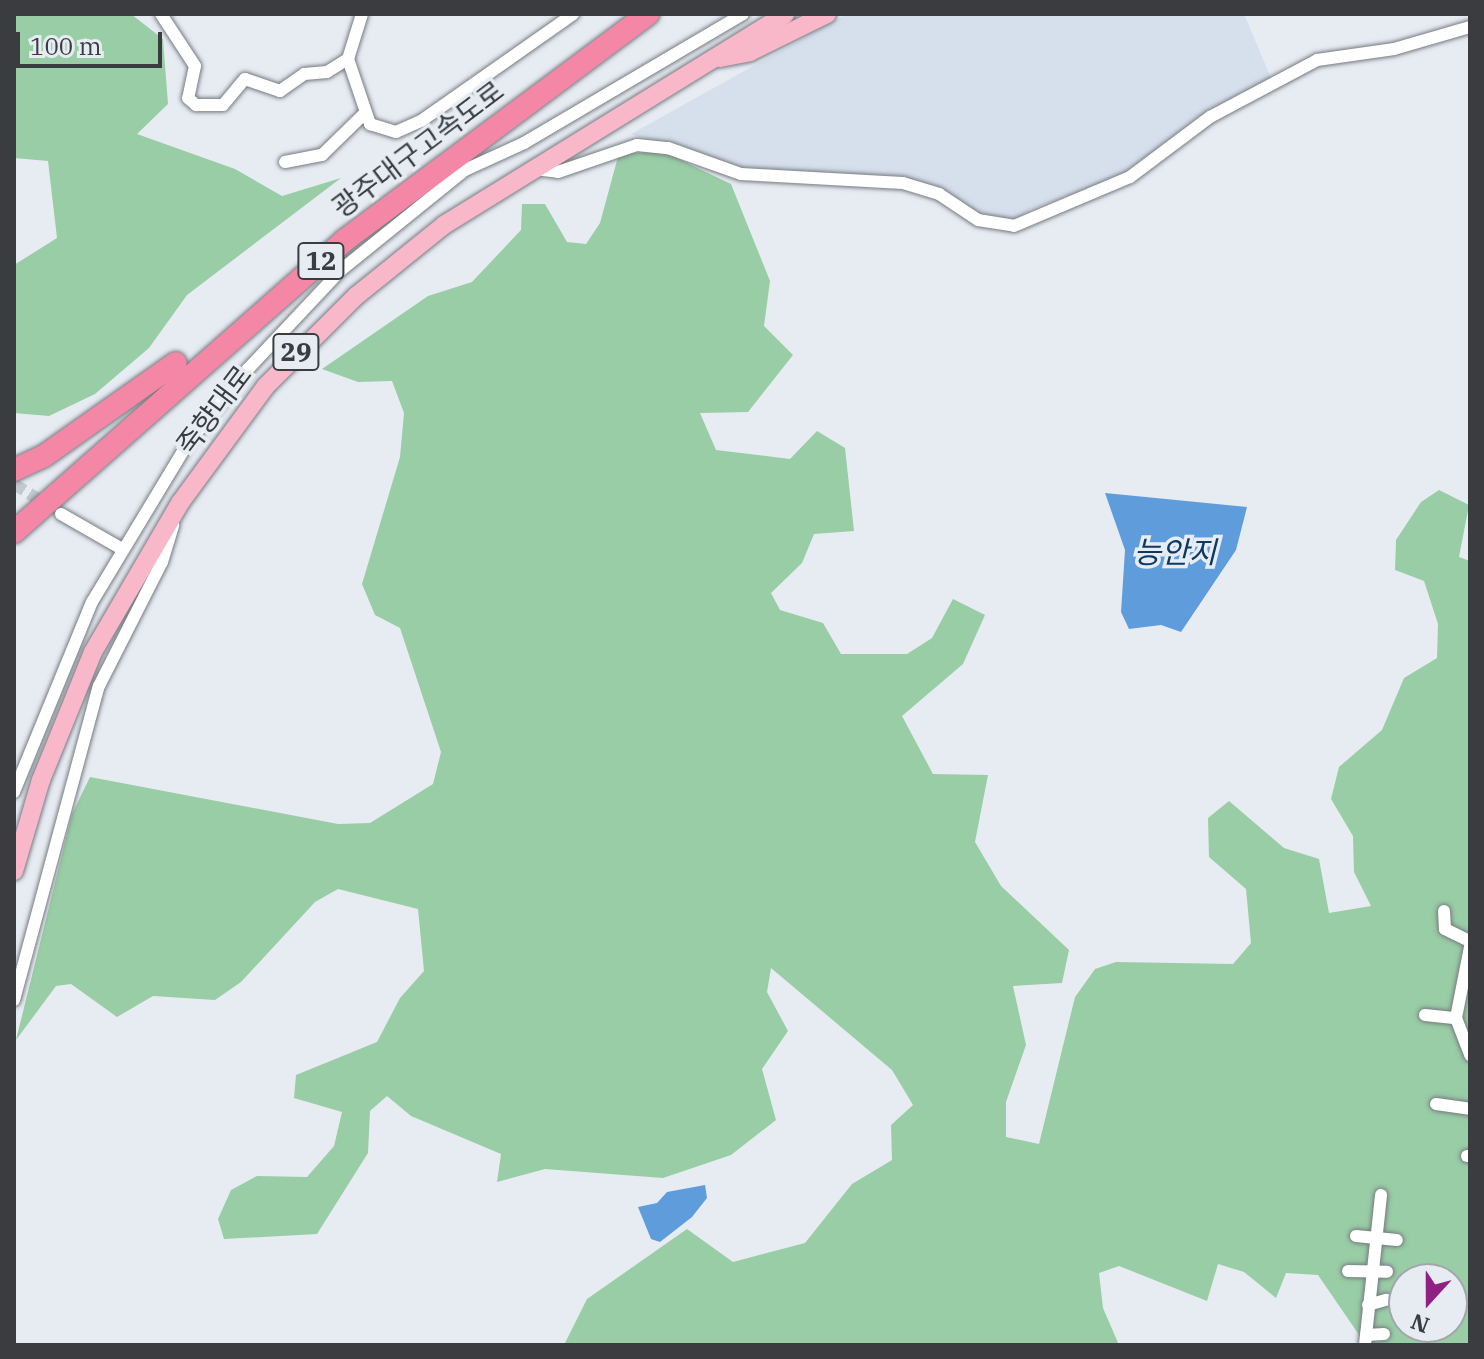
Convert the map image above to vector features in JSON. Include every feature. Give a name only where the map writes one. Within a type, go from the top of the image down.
[{"type":"highway","name":"광주대구고속도로","points":[[14,527],[176,363],[334,232],[625,14]]},
{"type":"highway","name":"광주대구고속도로","points":[[14,527],[345,240],[648,14]]},
{"type":"highway","points":[[14,470],[44,456],[176,363]]},
{"type":"main road","points":[[706,61],[750,52],[827,14]]},
{"type":"main road","name":"죽향대로","points":[[14,871],[64,716],[93,652],[180,503],[266,386],[309,338],[400,257],[528,169],[781,16]]},
{"type":"street","points":[[161,14],[195,66],[188,98],[196,105],[223,105],[245,79],[280,91],[348,59]]},
{"type":"street","points":[[362,14],[348,59],[364,114],[379,129],[408,130],[573,14]]},
{"type":"street","points":[[14,792],[67,653],[122,549],[188,443],[341,270],[465,170],[524,143],[743,14]]},
{"type":"street","points":[[528,169],[558,172],[637,145],[668,148],[741,174],[903,183],[939,194],[978,220],[1014,226],[1130,177],[1210,117],[1317,60],[1394,49],[1470,27]]},
{"type":"street","points":[[285,162],[322,155],[364,114]]},
{"type":"street","points":[[14,1000],[99,686],[162,562],[180,503]]},
{"type":"street","points":[[61,514],[122,549]]},
{"type":"street","points":[[1444,911],[1445,929],[1470,944],[1456,1018],[1470,1055]]},
{"type":"street","points":[[1425,1015],[1456,1018]]},
{"type":"street","points":[[1436,1104],[1470,1109]]},
{"type":"street","points":[[1381,1195],[1370,1275],[1366,1340],[1384,1334]]},
{"type":"street","points":[[1356,1236],[1375,1241],[1397,1240]]},
{"type":"street","points":[[1348,1271],[1370,1275],[1387,1272]]},
{"type":"street","points":[[1368,1305],[1386,1300]]},
{"type":"shaded area","points":[[847,14],[1244,14],[1271,78],[1210,109],[1130,173],[1031,209],[1013,222],[994,222],[903,179],[742,172],[631,134]]},
{"type":"green space","points":[[14,14],[131,14],[163,39],[168,104],[137,134],[235,169],[282,196],[341,178],[187,295],[149,348],[95,394],[49,416],[14,413],[14,265],[57,238],[48,161],[14,158]]},
{"type":"green space","points":[[664,152],[731,184],[770,281],[764,326],[793,355],[748,412],[700,413],[716,450],[790,459],[817,431],[845,448],[854,531],[814,534],[802,563],[771,593],[780,610],[823,623],[841,654],[907,654],[932,638],[953,599],[985,615],[963,664],[902,716],[933,774],[988,775],[975,842],[1001,886],[1069,950],[1062,983],[1013,986],[1026,1045],[1006,1102],[1006,1137],[1039,1144],[1075,997],[1095,969],[1116,962],[1233,964],[1251,943],[1246,889],[1209,857],[1208,818],[1229,801],[1284,848],[1319,859],[1329,913],[1371,906],[1354,872],[1353,836],[1331,799],[1339,767],[1382,730],[1404,678],[1437,658],[1438,624],[1424,581],[1395,570],[1396,540],[1421,502],[1439,490],[1469,505],[1459,557],[1470,561],[1470,1345],[1366,1345],[1318,1275],[1286,1273],[1276,1298],[1244,1272],[1218,1264],[1207,1301],[1119,1266],[1099,1273],[1103,1308],[1119,1345],[564,1345],[587,1299],[687,1229],[733,1262],[805,1243],[852,1184],[892,1160],[891,1125],[913,1105],[892,1070],[771,968],[767,992],[788,1031],[762,1069],[776,1120],[731,1155],[663,1178],[545,1169],[497,1182],[501,1154],[411,1116],[387,1096],[370,1111],[368,1153],[317,1234],[224,1239],[218,1219],[231,1190],[257,1176],[307,1177],[334,1146],[342,1112],[294,1098],[296,1075],[377,1042],[400,998],[424,971],[418,909],[338,889],[315,902],[241,982],[215,1000],[153,996],[117,1017],[71,984],[56,986],[16,1040],[72,814],[90,777],[338,824],[370,823],[433,784],[441,752],[400,628],[375,615],[362,584],[400,457],[404,413],[392,381],[358,382],[322,369],[428,296],[472,282],[521,230],[522,204],[545,204],[567,242],[586,244],[600,223],[619,153]]},
{"type":"water","name":"능안지","points":[[1105,493],[1247,507],[1236,550],[1181,632],[1161,625],[1129,629],[1121,612],[1125,550]]},
{"type":"water","points":[[705,1185],[707,1198],[692,1217],[660,1242],[651,1239],[638,1207],[657,1203],[667,1192]]},
{"type":"tunnel","points":[[14,484],[48,505]]}]
